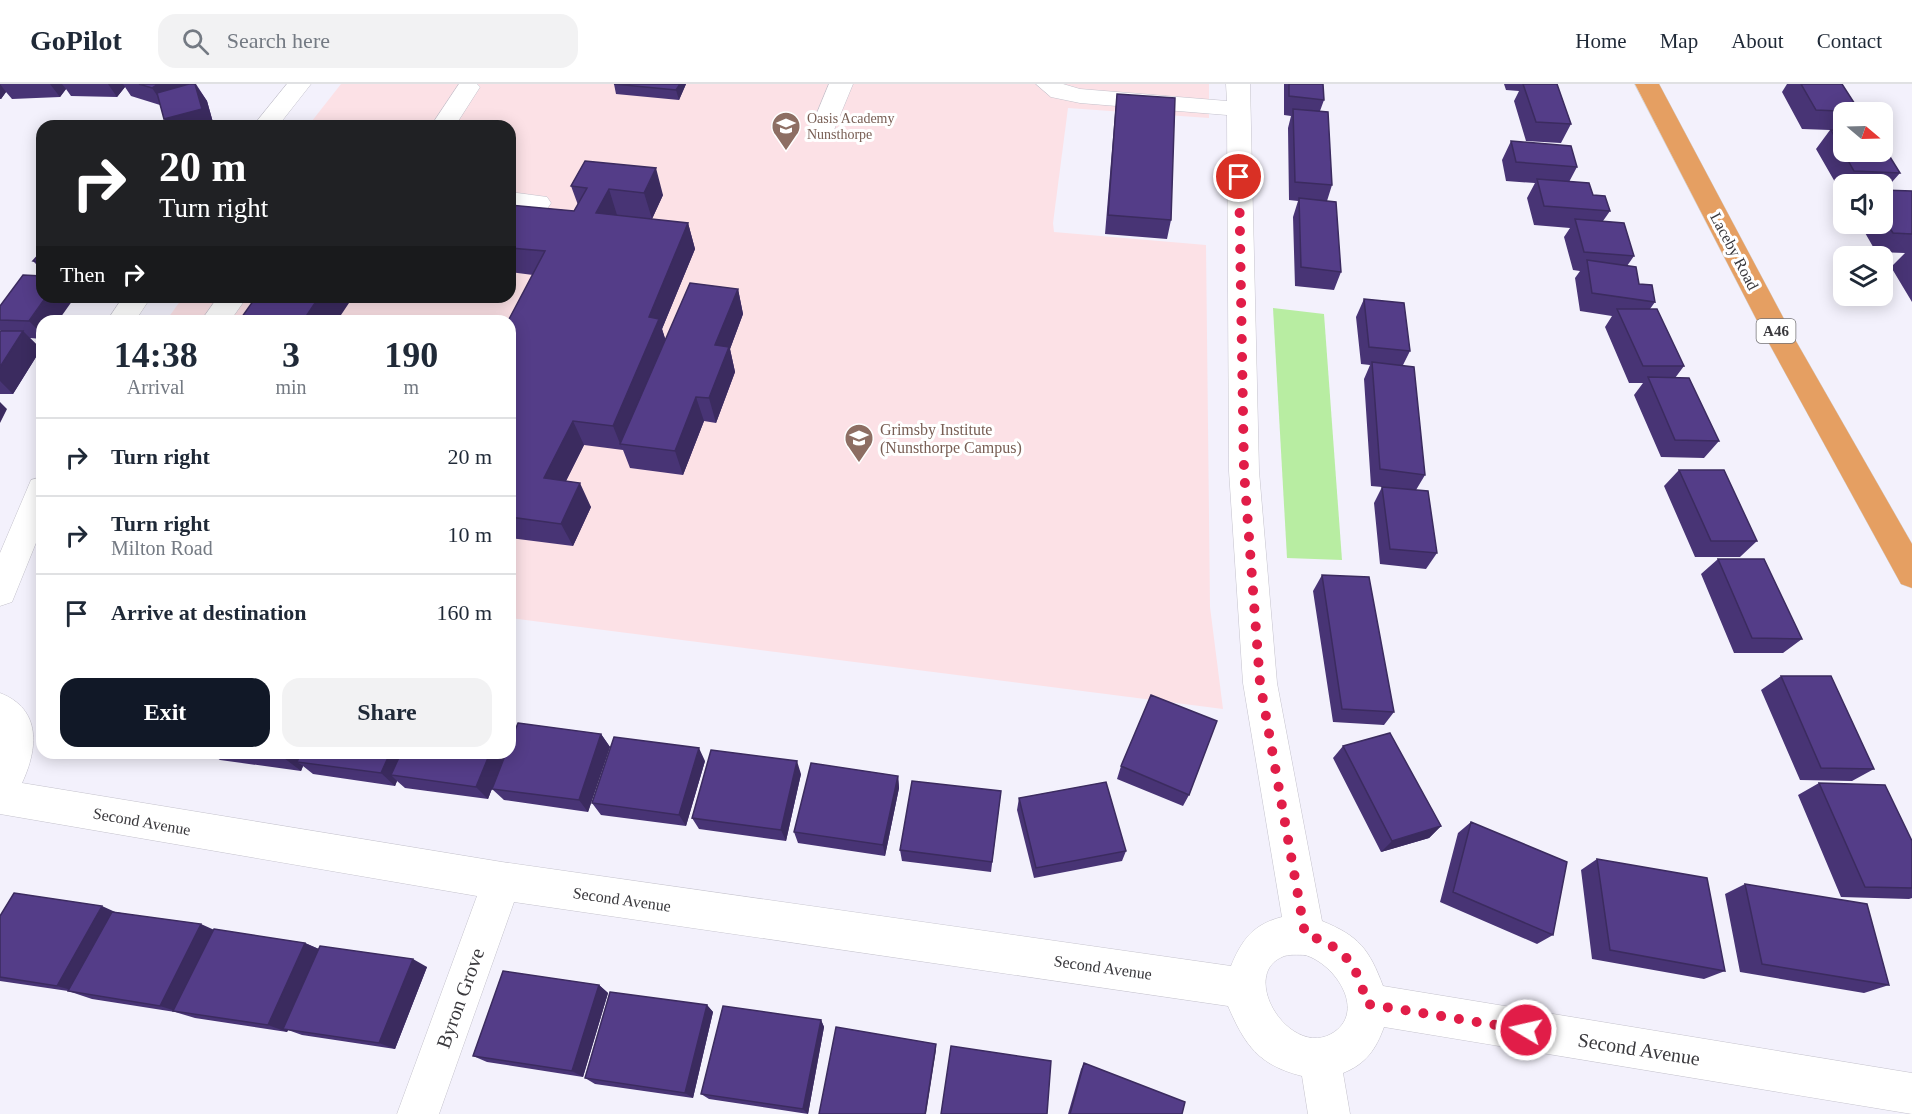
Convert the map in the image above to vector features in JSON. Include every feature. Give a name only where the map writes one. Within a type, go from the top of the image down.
[{"type":"highway","name":"Laceby Road","points":[[1647,84],[1779,336],[1912,574]]},
{"type":"street","points":[[270,120],[299,84]]},
{"type":"street","points":[[822,130],[841,84]]},
{"type":"street","points":[[1048,84],[1059,92],[1080,96],[1238,96],[1244,471],[1259,671],[1305,934]]},
{"type":"street","points":[[447,120],[468,87]]},
{"type":"street","points":[[516,201],[538,203]]},
{"type":"street","points":[[0,592],[7,557],[35,524]]},
{"type":"street","points":[[0,710],[5,712],[16,732],[15,758],[0,789]]},
{"type":"street","name":"Second Avenue","points":[[0,797],[502,881],[1245,988]]},
{"type":"street","name":"Byron Grove","points":[[418,1114],[502,881]]},
{"type":"street","points":[[1305,934],[1324,941],[1346,956],[1359,975],[1367,1004],[1365,1025],[1356,1041],[1341,1054],[1320,1059],[1298,1057],[1274,1043],[1258,1026],[1248,1005],[1245,988],[1248,967],[1260,948],[1277,938],[1305,934]]},
{"type":"street","name":"Second Avenue","points":[[1367,1004],[1912,1094]]},
{"type":"street","points":[[1320,1059],[1329,1114]]},
{"type":"shaded area","name":"Grimsby Institute (Nunsthorpe Campus)","points":[[341,84],[1209,84],[1209,118],[1068,108],[1053,223],[1054,232],[1206,245],[1210,607],[1223,709],[516,619],[516,315],[170,315],[179,303],[516,303],[516,120],[313,120]]},
{"type":"green space","points":[[1273,308],[1324,314],[1342,560],[1287,558]]},
{"type":"building","points":[[139,84],[158,84],[152,88]]},
{"type":"building","points":[[195,84],[202,109],[164,119],[157,93]]},
{"type":"building","points":[[614,84],[680,84],[676,90]]},
{"type":"building","points":[[1289,84],[1323,84],[1324,100],[1289,96]]},
{"type":"building","points":[[1523,84],[1557,84],[1571,124],[1536,122]]},
{"type":"building","points":[[1801,84],[1842,84],[1854,102],[1833,102],[1833,111],[1816,110]]},
{"type":"building","points":[[1117,94],[1175,98],[1171,220],[1108,215]]},
{"type":"building","points":[[1293,109],[1328,112],[1332,185],[1295,182]]},
{"type":"building","points":[[1511,141],[1571,146],[1577,167],[1516,162]]},
{"type":"building","points":[[585,161],[656,168],[644,193],[609,189],[596,213],[688,223],[649,317],[659,319],[613,426],[573,421],[544,478],[580,483],[561,524],[516,518],[516,315],[511,315],[545,251],[516,249],[516,206],[574,211],[587,188],[571,186]]},
{"type":"building","points":[[1849,162],[1893,162],[1900,173],[1854,171]]},
{"type":"building","points":[[1537,179],[1589,183],[1593,195],[1605,196],[1610,211],[1544,206]]},
{"type":"building","points":[[1893,190],[1912,191],[1912,234],[1893,233]]},
{"type":"building","points":[[1299,198],[1336,202],[1341,272],[1301,267]]},
{"type":"building","points":[[1575,219],[1624,223],[1634,256],[1584,252]]},
{"type":"building","points":[[1587,260],[1636,267],[1639,284],[1652,285],[1655,302],[1592,293]]},
{"type":"building","points":[[23,275],[36,276],[36,303],[42,303],[29,321],[0,320],[0,306]]},
{"type":"building","points":[[690,283],[738,289],[715,345],[729,347],[709,398],[696,397],[675,451],[620,444]]},
{"type":"building","points":[[1364,299],[1404,303],[1410,351],[1369,347]]},
{"type":"building","points":[[252,303],[315,303],[307,315],[243,315]]},
{"type":"building","points":[[1617,309],[1657,309],[1684,366],[1643,366]]},
{"type":"building","points":[[0,331],[23,331],[0,367]]},
{"type":"building","points":[[1372,362],[1414,367],[1425,475],[1380,469]]},
{"type":"building","points":[[1648,377],[1689,378],[1719,441],[1675,440]]},
{"type":"building","points":[[1679,470],[1724,470],[1757,541],[1711,541]]},
{"type":"building","points":[[1382,487],[1428,491],[1437,553],[1390,549]]},
{"type":"building","points":[[1718,559],[1764,559],[1802,639],[1752,638]]},
{"type":"building","points":[[1322,575],[1369,577],[1394,712],[1342,709]]},
{"type":"building","points":[[1781,676],[1831,676],[1874,769],[1821,768]]},
{"type":"building","points":[[1151,695],[1217,721],[1189,795],[1121,766]]},
{"type":"building","points":[[518,723],[601,734],[579,800],[492,789],[504,759],[516,759]]},
{"type":"building","points":[[1390,733],[1441,826],[1392,841],[1343,746]]},
{"type":"building","points":[[614,737],[699,748],[679,815],[592,803]]},
{"type":"building","points":[[711,750],[797,761],[781,830],[692,818]]},
{"type":"building","points":[[298,759],[387,759],[381,773],[297,762]]},
{"type":"building","points":[[398,759],[488,759],[476,787],[391,775]]},
{"type":"building","points":[[811,763],[898,776],[883,845],[794,832]]},
{"type":"building","points":[[912,781],[1001,791],[992,862],[900,850]]},
{"type":"building","points":[[1106,782],[1126,851],[1036,868],[1019,798]]},
{"type":"building","points":[[1819,783],[1885,785],[1912,841],[1912,888],[1865,887]]},
{"type":"building","points":[[1471,822],[1567,862],[1553,935],[1453,892]]},
{"type":"building","points":[[1597,859],[1707,878],[1725,971],[1610,950]]},
{"type":"building","points":[[1745,884],[1867,904],[1889,985],[1762,964]]},
{"type":"building","points":[[14,893],[102,906],[57,986],[0,977],[0,916]]},
{"type":"building","points":[[112,912],[201,924],[160,1006],[68,991]]},
{"type":"building","points":[[214,929],[305,943],[268,1025],[173,1011]]},
{"type":"building","points":[[320,946],[413,959],[379,1043],[283,1029]]},
{"type":"building","points":[[503,971],[599,985],[572,1071],[473,1056]]},
{"type":"building","points":[[610,992],[707,1005],[685,1093],[585,1078]]},
{"type":"building","points":[[723,1006],[821,1020],[803,1109],[701,1094]]},
{"type":"building","points":[[836,1027],[936,1044],[925,1114],[819,1114]]},
{"type":"building","points":[[951,1046],[1051,1061],[1047,1114],[941,1114]]},
{"type":"building","points":[[1084,1063],[1185,1102],[1182,1114],[1070,1114]]},
{"type":"place","name":"Oasis Academy Nunsthorpe","points":[[786,152]]},
{"type":"place","name":"Grimsby Institute (Nunsthorpe Campus)","points":[[859,464]]},
{"type":"route","points":[[1239,177],[1244,471],[1260,683],[1305,934],[1324,941],[1346,956],[1359,975],[1367,1004],[1526,1030]]}]
